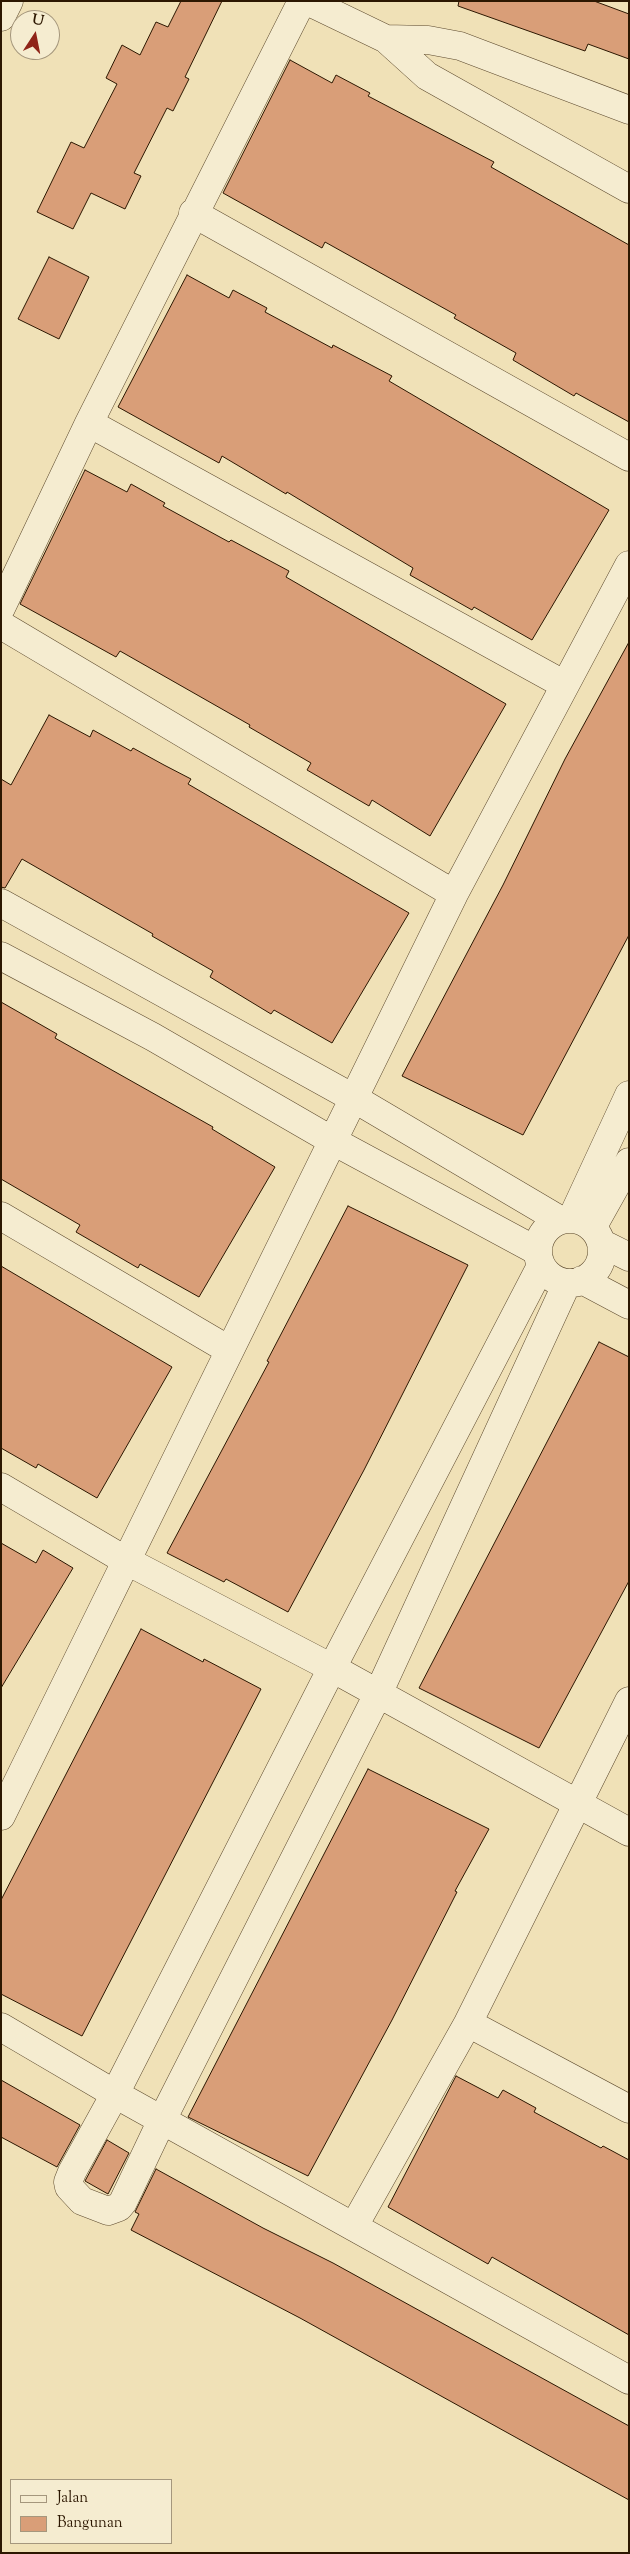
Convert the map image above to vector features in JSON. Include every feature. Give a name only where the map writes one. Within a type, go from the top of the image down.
[{"type":"street","points":[[1,16],[9,1]]},
{"type":"street","points":[[1,608],[89,423],[193,213],[302,1]]},
{"type":"street","points":[[307,1],[386,39],[427,76],[629,189]]},
{"type":"street","points":[[386,39],[428,40],[460,46],[629,110]]},
{"type":"street","points":[[193,213],[629,457]]},
{"type":"street","points":[[89,423],[565,685]]},
{"type":"street","points":[[1,1816],[12,1770],[125,1560],[454,894],[629,564]]},
{"type":"street","points":[[1,625],[454,894]]},
{"type":"street","points":[[1,903],[354,1099],[581,1227],[629,1257]]},
{"type":"street","points":[[1,956],[152,1037],[539,1258],[552,1278],[574,1282],[629,1305]]},
{"type":"street","points":[[152,1037],[174,998]]},
{"type":"street","points":[[581,1227],[629,1095]]},
{"type":"street","points":[[581,1227],[629,1162]]},
{"type":"street","points":[[1,1216],[229,1350]]},
{"type":"street","points":[[550,1224],[581,1227],[602,1251],[599,1266],[595,1272],[574,1282],[378,1694],[119,2207],[108,2211],[82,2201],[72,2192],[69,2178],[115,2094],[539,1258],[543,1232],[550,1224]]},
{"type":"street","points":[[1,1487],[125,1560],[332,1668],[629,1832]]},
{"type":"street","points":[[354,2226],[468,2023],[629,1702]]},
{"type":"street","points":[[468,2023],[629,2109]]},
{"type":"street","points":[[1,2027],[115,2094],[629,2380]]},
{"type":"building","points":[[181,1],[222,1],[185,77],[189,79],[173,111],[167,108],[134,173],[141,176],[125,209],[91,193],[73,229],[37,212],[71,142],[84,148],[117,84],[106,78],[122,45],[140,55],[156,22],[168,27]]},
{"type":"building","points":[[459,1],[594,1],[629,14],[629,59],[588,44],[585,51],[458,6]]},
{"type":"building","points":[[290,60],[332,83],[336,75],[370,93],[368,96],[494,162],[491,167],[629,245],[629,422],[576,393],[574,396],[513,360],[516,353],[454,318],[456,315],[325,242],[322,248],[223,193]]},
{"type":"building","points":[[49,257],[89,277],[59,339],[18,319]]},
{"type":"building","points":[[187,275],[229,298],[233,290],[267,308],[265,312],[332,348],[333,345],[392,376],[389,381],[609,510],[532,640],[474,607],[472,610],[410,575],[413,568],[287,492],[286,494],[222,456],[219,463],[118,407]]},
{"type":"building","points":[[85,470],[127,492],[131,484],[165,503],[163,506],[229,542],[231,540],[289,571],[286,577],[506,704],[430,836],[372,800],[369,806],[307,770],[311,763],[249,727],[250,725],[120,651],[116,657],[20,604]]},
{"type":"building","points":[[629,642],[629,935],[523,1135],[402,1076],[503,885],[565,759]]},
{"type":"building","points":[[49,715],[90,737],[93,730],[131,751],[133,748],[191,779],[188,784],[409,913],[332,1043],[274,1010],[271,1014],[210,977],[213,971],[152,936],[153,934],[22,859],[5,888],[1,887],[1,779],[11,785]]},
{"type":"building","points":[[1,1002],[57,1034],[55,1038],[213,1127],[212,1129],[275,1167],[199,1297],[140,1264],[138,1268],[76,1232],[80,1225],[1,1179]]},
{"type":"building","points":[[348,1206],[468,1265],[364,1470],[288,1612],[226,1579],[224,1582],[167,1553],[269,1362],[267,1361]]},
{"type":"building","points":[[1,1266],[172,1367],[97,1498],[38,1464],[36,1468],[1,1448]]},
{"type":"building","points":[[599,1342],[629,1357],[629,1581],[539,1748],[419,1688]]},
{"type":"building","points":[[1,1543],[36,1563],[43,1550],[73,1568],[1,1688]]},
{"type":"building","points":[[141,1629],[203,1662],[204,1659],[261,1689],[82,2036],[1,1994],[1,1900]]},
{"type":"building","points":[[368,1769],[489,1829],[455,1891],[457,1892],[392,2020],[308,2176],[188,2117]]},
{"type":"building","points":[[456,2076],[498,2098],[503,2090],[536,2108],[534,2112],[601,2148],[603,2146],[629,2160],[629,2335],[492,2257],[488,2264],[388,2207]]},
{"type":"building","points":[[1,2080],[80,2125],[57,2167],[1,2137]]},
{"type":"building","points":[[107,2140],[129,2153],[108,2194],[85,2181]]},
{"type":"building","points":[[156,2169],[263,2228],[333,2263],[629,2426],[629,2500],[300,2318],[131,2230],[139,2214],[135,2212]]}]
